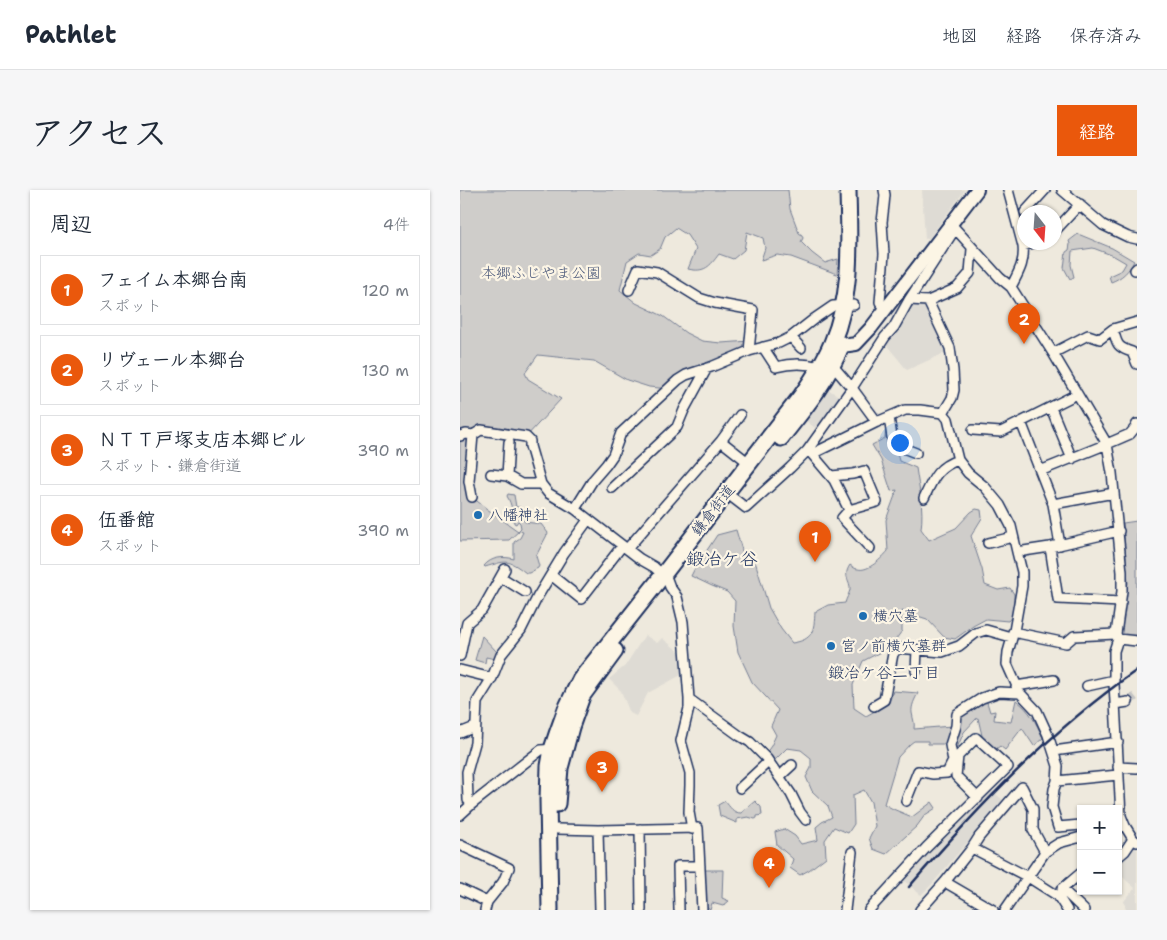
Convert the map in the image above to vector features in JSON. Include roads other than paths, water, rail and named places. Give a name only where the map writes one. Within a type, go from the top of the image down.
[{"type":"main road","name":"鎌倉街道","points":[[550,910],[549,766],[571,727],[582,696],[749,463],[826,367],[849,324],[848,190]]},
{"type":"main road","name":"鎌倉街道","points":[[849,305],[858,262],[858,190]]},
{"type":"main road","name":"鎌倉街道","points":[[666,579],[812,399],[824,382],[826,367]]},
{"type":"main road","name":"鎌倉街道","points":[[558,910],[557,798],[560,768],[559,749]]},
{"type":"street","points":[[884,190],[882,222],[884,254],[880,302],[907,305],[928,301],[957,288],[970,273],[972,249]]},
{"type":"street","points":[[810,452],[894,326],[977,190]]},
{"type":"street","points":[[1008,190],[1017,222]]},
{"type":"street","points":[[1032,205],[1045,190]]},
{"type":"street","points":[[1062,190],[1104,225],[1128,237],[1137,239]]},
{"type":"street","points":[[1062,223],[1080,204]]},
{"type":"street","points":[[837,344],[856,344],[953,227]]},
{"type":"street","points":[[953,227],[1011,288],[1053,353],[1107,444],[1122,572],[1121,602],[1114,651],[1119,805]]},
{"type":"street","points":[[1011,288],[1024,261],[1023,250]]},
{"type":"street","points":[[629,290],[638,268],[657,272],[699,298],[753,310],[748,351]]},
{"type":"street","points":[[928,301],[950,348],[953,370],[954,390],[952,398],[942,413]]},
{"type":"street","points":[[574,509],[593,480],[606,465],[620,434],[678,380],[748,351],[779,343],[791,337],[833,306],[849,305]]},
{"type":"street","points":[[1053,353],[1088,335],[1100,339],[1113,329],[1137,322]]},
{"type":"street","points":[[1113,329],[1117,345],[1122,349],[1132,352],[1137,364]]},
{"type":"street","points":[[791,337],[801,348]]},
{"type":"street","points":[[763,347],[776,367],[785,364],[807,364],[826,367],[852,388],[877,422]]},
{"type":"street","points":[[612,488],[677,427],[707,368]]},
{"type":"street","points":[[973,430],[1001,432],[1077,394]]},
{"type":"street","points":[[1051,408],[1072,459]]},
{"type":"street","points":[[733,498],[746,508],[810,452],[905,410],[942,413],[948,419],[958,460],[968,473],[985,487],[1000,505],[1010,526],[1018,552],[1022,572],[1022,586],[1007,664],[1018,689],[1037,711],[1054,751],[1058,766],[1052,807],[1058,827],[1077,825]]},
{"type":"street","points":[[551,575],[581,599],[625,547],[721,441],[740,415]]},
{"type":"street","points":[[889,417],[893,444],[916,452]]},
{"type":"street","points":[[1021,422],[1054,504],[1058,599],[1121,602]]},
{"type":"street","points":[[1040,471],[1130,434],[1137,424]]},
{"type":"street","points":[[460,436],[466,434],[473,435],[481,430],[526,437],[530,441],[541,484],[548,492],[574,509],[640,559],[654,567],[666,579],[677,597],[681,611],[689,700],[689,708],[681,741],[690,773],[689,812],[692,829]]},
{"type":"street","points":[[472,497],[469,481],[473,435]]},
{"type":"street","points":[[721,441],[749,463]]},
{"type":"street","points":[[506,476],[509,442]]},
{"type":"street","points":[[810,452],[831,476],[849,510]]},
{"type":"street","points":[[924,498],[936,475],[948,463],[958,460]]},
{"type":"street","points":[[831,476],[864,471],[877,502],[849,510],[842,518],[870,548]]},
{"type":"street","points":[[491,474],[506,476],[522,484],[541,484]]},
{"type":"street","points":[[1054,504],[1114,493]]},
{"type":"street","points":[[472,804],[468,800],[467,772],[475,743],[477,702],[492,678],[501,655],[521,630],[538,596],[564,553],[588,520]]},
{"type":"street","points":[[1018,552],[1055,546],[1118,531]]},
{"type":"street","points":[[988,543],[1013,536]]},
{"type":"street","points":[[460,656],[464,621],[482,610],[503,573],[525,592]]},
{"type":"street","points":[[874,706],[884,700],[893,654],[898,648],[942,652],[959,646],[976,633],[986,630],[1066,643],[1074,636],[1117,636],[1137,641]]},
{"type":"street","points":[[916,650],[916,671]]},
{"type":"street","points":[[460,670],[492,678]]},
{"type":"street","points":[[906,801],[918,771],[933,774],[947,773],[953,761],[950,745],[956,726],[957,714],[982,698],[999,692],[1054,680]]},
{"type":"street","points":[[1087,686],[1114,680]]},
{"type":"street","points":[[689,700],[750,742],[779,777],[806,820]]},
{"type":"street","points":[[1115,704],[1128,702]]},
{"type":"street","points":[[460,733],[476,727]]},
{"type":"street","points":[[870,910],[926,848],[978,798],[1008,767],[976,738],[958,756],[956,776],[978,798]]},
{"type":"street","points":[[1054,751],[1118,742]]},
{"type":"street","points":[[460,815],[541,750],[559,749]]},
{"type":"street","points":[[740,788],[768,762]]},
{"type":"street","points":[[779,777],[792,765]]},
{"type":"street","points":[[1057,781],[1137,768]]},
{"type":"street","points":[[920,910],[1022,787],[1034,809],[1033,830],[1045,852]]},
{"type":"street","points":[[460,800],[472,804]]},
{"type":"street","points":[[1122,826],[1135,841],[1122,854]]},
{"type":"street","points":[[557,829],[698,828],[702,910]]},
{"type":"street","points":[[640,829],[641,910]]},
{"type":"street","points":[[598,830],[600,910]]},
{"type":"street","points":[[1005,910],[1045,852],[1059,843],[1077,839]]},
{"type":"street","points":[[460,845],[509,868],[503,882],[486,906],[460,889]]},
{"type":"street","points":[[972,848],[1028,877],[1058,896],[1067,910]]},
{"type":"street","points":[[845,910],[852,852]]},
{"type":"street","points":[[679,910],[678,866],[700,866]]},
{"type":"street","points":[[1077,876],[1062,889],[1084,910]]},
{"type":"street","points":[[945,882],[992,910]]},
{"type":"tunnel","points":[[1128,702],[1137,695]]},
{"type":"railway","points":[[909,887],[961,828],[1016,771],[1075,718],[1137,670]]},
{"type":"place","name":"リヴェール本郷台","points":[[1024,344]]},
{"type":"place","name":"八幡神社","points":[[478,515]]},
{"type":"place","name":"フェイム本郷台南","points":[[815,562]]},
{"type":"place","name":"横穴墓","points":[[863,616]]},
{"type":"place","name":"宮ノ前横穴墓群","points":[[831,646]]},
{"type":"place","name":"ＮＴＴ戸塚支店本郷ビル","points":[[602,792]]},
{"type":"place","name":"伍番館","points":[[769,888]]},
{"type":"district","name":"鍛冶ケ谷","points":[[722,559]]},
{"type":"district","name":"鍛冶ケ谷二丁目","points":[[884,672]]},
{"type":"park label","name":"本郷ふじやま公園","points":[[541,273]]}]
